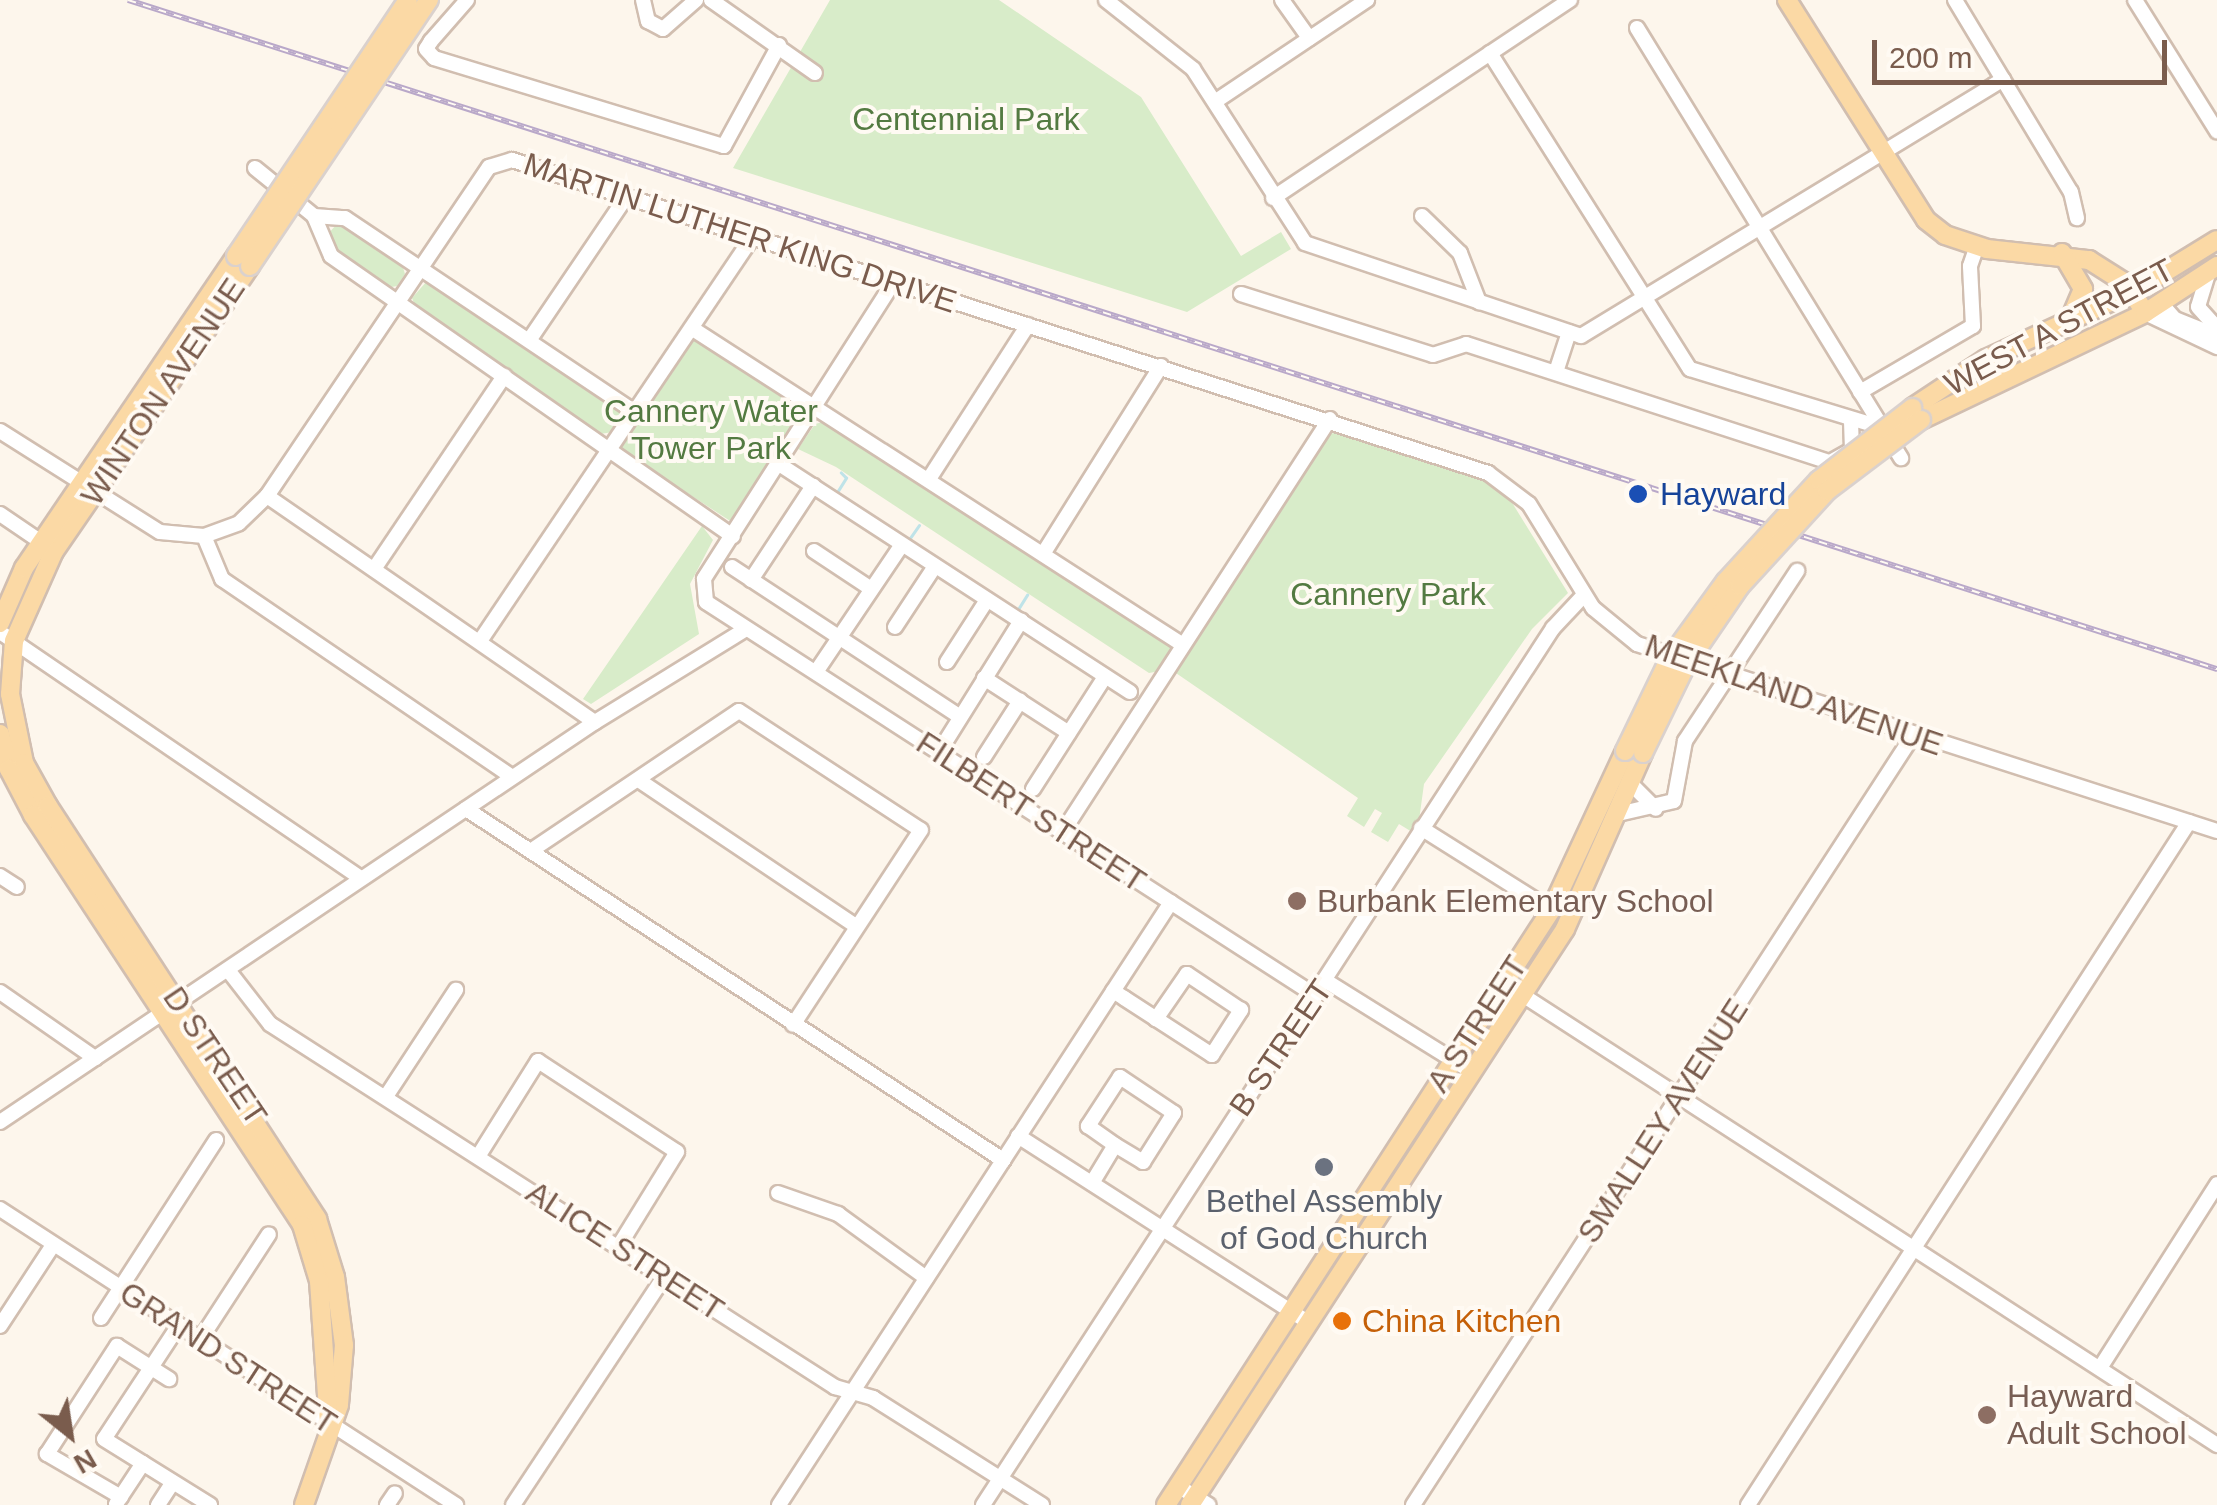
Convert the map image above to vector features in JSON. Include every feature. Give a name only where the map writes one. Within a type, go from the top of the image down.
[{"type":"main road","points":[[366,78],[408,0]]},
{"type":"main road","points":[[366,78],[429,0]]},
{"type":"main road","points":[[1788,0],[1926,220],[1945,235],[1977,246],[2062,252],[2101,266],[2153,308]]},
{"type":"main road","name":"WINTON AVENUE","points":[[0,623],[48,546],[366,78]]},
{"type":"main road","name":"WEST A STREET","points":[[1772,537],[1986,358],[2134,291],[2217,240]]},
{"type":"main road","points":[[2062,252],[2084,290],[2082,305],[2067,320]]},
{"type":"main road","name":"WEST A STREET","points":[[1917,414],[2153,308],[2213,268]]},
{"type":"main road","name":"A STREET","points":[[1166,1505],[1552,910],[1634,752],[1704,634],[1772,537]]},
{"type":"main road","name":"WINTON AVENUE","points":[[6,713],[7,636],[48,546]]},
{"type":"main road","name":"D STREET","points":[[6,713],[24,763],[48,806],[302,1225],[319,1280],[329,1425],[304,1505]]},
{"type":"main road","name":"D STREET","points":[[0,734],[9,769],[33,816],[172,1007]]},
{"type":"main road","name":"A STREET","points":[[1198,1502],[1308,1322],[1565,929],[1631,784],[1634,752]]},
{"type":"street","points":[[467,0],[426,49],[434,58],[724,146],[779,45]]},
{"type":"street","points":[[643,0],[648,22],[662,28],[696,0]]},
{"type":"street","points":[[712,0],[815,73]]},
{"type":"street","points":[[1106,0],[1180,55],[1216,101],[1273,198],[1305,243],[1575,334]]},
{"type":"street","points":[[1282,0],[1309,38]]},
{"type":"street","points":[[1216,101],[1367,0]]},
{"type":"street","points":[[1273,198],[1570,0]]},
{"type":"street","points":[[1954,0],[2071,192],[2077,218]]},
{"type":"street","points":[[2135,0],[2217,131]]},
{"type":"street","points":[[1638,28],[1901,458]]},
{"type":"street","points":[[1490,53],[1690,369],[1883,428]]},
{"type":"street","points":[[1556,372],[1575,334],[1644,298],[2003,79]]},
{"type":"street","name":"MARTIN LUTHER KING DRIVE","points":[[204,536],[239,523],[266,496],[499,160],[1330,419]]},
{"type":"street","points":[[254,168],[314,216],[331,256],[733,536],[782,466],[893,283]]},
{"type":"street","points":[[530,340],[626,197]]},
{"type":"street","points":[[314,216],[344,218],[634,411]]},
{"type":"street","points":[[1422,216],[1460,253],[1480,302]]},
{"type":"street","points":[[480,642],[752,238]]},
{"type":"street","points":[[1860,392],[1972,326],[1970,266],[1977,246]]},
{"type":"street","points":[[2213,268],[2198,306],[2217,328]]},
{"type":"street","points":[[1241,294],[1433,355],[1466,344],[1830,462],[1883,428]]},
{"type":"street","points":[[2153,308],[2217,336]]},
{"type":"street","points":[[2153,308],[2217,347]]},
{"type":"street","points":[[929,480],[1028,325]]},
{"type":"street","points":[[694,329],[1183,645]]},
{"type":"street","points":[[1043,554],[1160,366]]},
{"type":"street","points":[[374,569],[504,376]]},
{"type":"street","points":[[1062,833],[1330,419]]},
{"type":"street","name":"MEEKLAND AVENUE","points":[[1330,419],[1504,482],[1538,517],[1584,596],[1626,638],[1912,737],[2217,831]]},
{"type":"street","points":[[1851,420],[1852,450]]},
{"type":"street","points":[[0,431],[149,528],[204,536],[222,579],[512,778]]},
{"type":"street","points":[[782,466],[1130,692]]},
{"type":"street","points":[[751,580],[813,486]]},
{"type":"street","points":[[266,496],[595,722]]},
{"type":"street","points":[[0,514],[48,546]]},
{"type":"street","name":"FILBERT STREET","points":[[733,536],[702,591],[710,606],[1316,996]]},
{"type":"street","points":[[816,672],[901,546]]},
{"type":"street","points":[[814,550],[870,588]]},
{"type":"street","points":[[895,628],[935,566]]},
{"type":"street","points":[[732,568],[960,717]]},
{"type":"street","points":[[1618,814],[1656,809],[1674,801],[1685,741],[1797,571]]},
{"type":"street","name":"B STREET","points":[[984,1505],[1552,628],[1584,596]]},
{"type":"street","points":[[947,662],[987,600]]},
{"type":"street","points":[[939,752],[1021,622]]},
{"type":"street","points":[[0,1122],[595,722],[746,629]]},
{"type":"street","points":[[7,636],[360,878]]},
{"type":"street","points":[[1034,789],[1105,677]]},
{"type":"street","points":[[984,678],[1069,733]]},
{"type":"street","points":[[984,758],[1020,701]]},
{"type":"street","points":[[532,850],[739,711],[921,830],[793,1024]]},
{"type":"street","name":"SMALLEY AVENUE","points":[[1413,1505],[1912,737]]},
{"type":"street","points":[[640,781],[856,926]]},
{"type":"street","points":[[1631,784],[1656,809]]},
{"type":"street","points":[[466,809],[1003,1160]]},
{"type":"street","points":[[1748,1505],[2189,822]]},
{"type":"street","points":[[1421,828],[1552,910]]},
{"type":"street","points":[[0,876],[17,887]]},
{"type":"street","points":[[779,1505],[1171,902]]},
{"type":"street","name":"ALICE STREET","points":[[228,970],[270,1024],[387,1095],[835,1387],[853,1392],[1042,1505]]},
{"type":"street","points":[[1113,991],[1156,1019],[1212,1055],[1242,1010],[1187,974],[1156,1019]]},
{"type":"street","points":[[1326,981],[1472,1072]]},
{"type":"street","points":[[1504,983],[2217,1444]]},
{"type":"street","points":[[387,1095],[456,990]]},
{"type":"street","points":[[0,992],[95,1058]]},
{"type":"street","points":[[478,1155],[538,1061],[678,1152],[619,1246]]},
{"type":"street","points":[[1120,1077],[1174,1113],[1143,1162],[1115,1145],[1088,1126],[1120,1077]]},
{"type":"street","points":[[1018,1136],[1308,1322]]},
{"type":"street","points":[[101,1318],[216,1140]]},
{"type":"street","points":[[1092,1183],[1115,1145]]},
{"type":"street","points":[[2100,1368],[2217,1184]]},
{"type":"street","points":[[778,1192],[838,1214],[926,1278]]},
{"type":"street","name":"GRAND STREET","points":[[0,1209],[456,1505]]},
{"type":"street","points":[[200,1340],[269,1234]]},
{"type":"street","points":[[0,1326],[53,1245]]},
{"type":"street","points":[[513,1505],[664,1276]]},
{"type":"street","points":[[179,1325],[104,1439],[207,1504]]},
{"type":"street","points":[[143,1464],[118,1501],[46,1454],[117,1346],[168,1379]]},
{"type":"street","points":[[158,1505],[173,1482]]},
{"type":"street","points":[[1178,1486],[1198,1502]]},
{"type":"green space","name":"Centennial Park","points":[[830,0],[999,0],[1141,97],[1241,256],[1281,232],[1291,249],[1187,312],[733,168]]},
{"type":"green space","points":[[339,222],[401,261],[405,274],[397,286],[386,288],[327,248],[325,237]]},
{"type":"green space","points":[[427,281],[619,409],[621,420],[613,432],[600,434],[416,308],[412,298]]},
{"type":"green space","name":"Cannery Water Tower Park","points":[[693,337],[807,411],[734,523],[620,449]]},
{"type":"green space","points":[[827,421],[1170,643],[1171,655],[1160,671],[1149,673],[836,467],[798,449],[815,424]]},
{"type":"green space","name":"Cannery Park","points":[[1337,431],[1489,481],[1511,501],[1568,593],[1532,629],[1424,784],[1417,835],[1399,824],[1388,842],[1371,832],[1382,813],[1375,809],[1364,827],[1347,816],[1358,798],[1173,671],[1324,438]]},
{"type":"green space","points":[[702,526],[713,540],[690,584],[699,634],[591,704],[583,699]]},
{"type":"waterway","points":[[836,494],[846,478],[841,473]]},
{"type":"waterway","points":[[908,541],[919,525]]},
{"type":"waterway","points":[[1017,611],[1027,595]]},
{"type":"railway","points":[[128,0],[2217,669]]},
{"type":"place","name":"Hayward","points":[[1638,494]]},
{"type":"place","name":"Burbank Elementary School","points":[[1297,901]]},
{"type":"place","name":"Bethel Assembly of God Church","points":[[1324,1167]]},
{"type":"place","name":"China Kitchen","points":[[1342,1321]]},
{"type":"place","name":"Hayward Adult School","points":[[1987,1415]]}]
